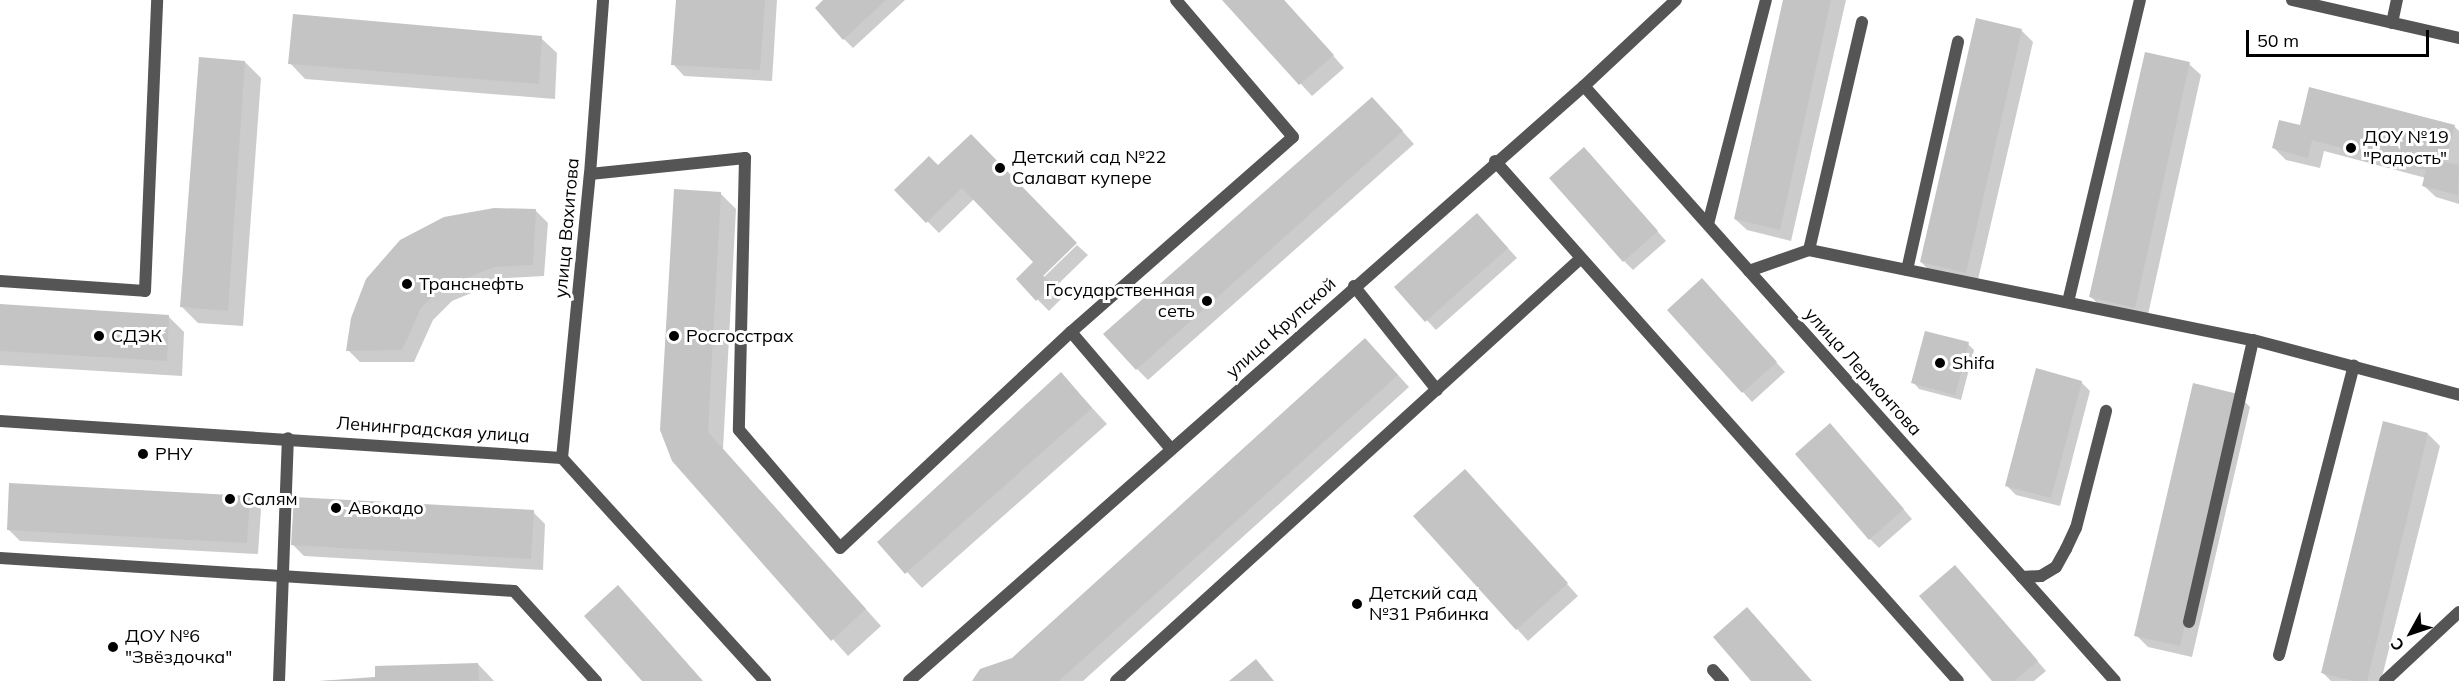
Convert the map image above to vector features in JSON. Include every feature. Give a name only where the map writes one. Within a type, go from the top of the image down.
[{"type":"street","points":[[0,281],[145,291],[157,0]]},
{"type":"street","name":"улица Вахитова","points":[[562,458],[590,174],[603,0]]},
{"type":"street","points":[[590,174],[745,158],[739,430],[840,548],[1071,332],[1293,137],[1176,0]]},
{"type":"street","name":"улица Крупской","points":[[909,681],[1495,161],[1584,86],[1676,0]]},
{"type":"street","points":[[1708,224],[1766,0]]},
{"type":"street","points":[[2068,302],[2140,0]]},
{"type":"street","points":[[2292,0],[2459,38]]},
{"type":"street","points":[[2392,23],[2397,0]]},
{"type":"street","points":[[1809,250],[1862,22]]},
{"type":"street","points":[[1907,270],[1958,42]]},
{"type":"street","name":"улица Лермонтова","points":[[1584,86],[2115,681]]},
{"type":"street","points":[[1495,161],[1958,681]]},
{"type":"street","points":[[1749,271],[1809,250],[2253,340],[2459,394]]},
{"type":"street","points":[[1116,681],[1580,259]]},
{"type":"street","points":[[1354,286],[1437,390]]},
{"type":"street","points":[[1071,332],[1171,449]]},
{"type":"street","points":[[2189,622],[2253,340]]},
{"type":"street","points":[[2279,655],[2354,366]]},
{"type":"street","points":[[2022,577],[2041,576],[2056,567],[2066,549],[2076,528],[2106,411]]},
{"type":"street","name":"Ленинградская улица","points":[[0,421],[288,438],[562,458]]},
{"type":"street","points":[[279,681],[280,578],[288,438]]},
{"type":"street","points":[[562,458],[765,681]]},
{"type":"street","points":[[0,558],[280,578],[514,591],[596,681]]},
{"type":"street","points":[[2385,681],[2459,612]]},
{"type":"street","points":[[1713,670],[1723,681]]},
{"type":"building","points":[[676,0],[765,0],[760,70],[671,65]]},
{"type":"building","points":[[823,0],[886,0],[843,40],[815,8]]},
{"type":"building","points":[[1222,0],[1284,0],[1334,55],[1299,85]]},
{"type":"building","points":[[1783,0],[1831,0],[1780,230],[1734,219]]},
{"type":"building","points":[[293,14],[542,36],[539,84],[288,64]]},
{"type":"building","points":[[1976,18],[2022,29],[1966,273],[1920,262]]},
{"type":"building","points":[[2145,52],[2190,62],[2135,308],[2089,297]]},
{"type":"building","points":[[199,57],[245,61],[228,311],[180,307]]},
{"type":"building","points":[[2309,87],[2455,125],[2445,162],[2459,165],[2458,195],[2422,186],[2426,170],[2312,140],[2308,158],[2272,148],[2279,120],[2300,125]]},
{"type":"building","points":[[1372,97],[1403,131],[1136,370],[1103,334]]},
{"type":"building","points":[[971,134],[1077,243],[1043,276],[1052,285],[1036,301],[1016,279],[1033,262],[962,188],[926,223],[894,190],[929,156],[938,165]]},
{"type":"building","points":[[1584,147],[1658,231],[1623,262],[1549,178]]},
{"type":"building","points":[[674,189],[721,192],[708,432],[866,609],[831,641],[672,461],[660,430]]},
{"type":"building","name":"Транснефть","points":[[494,208],[536,209],[533,265],[494,267],[440,289],[421,308],[402,350],[346,351],[351,318],[366,279],[400,240],[444,217]]},
{"type":"building","points":[[1477,213],[1508,248],[1425,322],[1394,287]]},
{"type":"building","points":[[1702,278],[1777,362],[1742,393],[1667,310]]},
{"type":"building","points":[[0,304],[169,315],[167,361],[0,351]]},
{"type":"building","name":"Shifa","points":[[1925,331],[1969,342],[1955,395],[1911,383]]},
{"type":"building","points":[[1365,338],[1398,375],[1059,681],[972,681],[980,669],[1012,658]]},
{"type":"building","points":[[2036,368],[2082,381],[2051,498],[2005,486]]},
{"type":"building","points":[[1061,372],[1092,408],[905,574],[877,542]]},
{"type":"building","points":[[2193,383],[2238,394],[2180,646],[2134,636]]},
{"type":"building","points":[[2383,421],[2428,433],[2367,681],[2353,681],[2321,673]]},
{"type":"building","points":[[1830,423],[1904,509],[1869,540],[1795,454]]},
{"type":"building","points":[[1465,469],[1568,583],[1516,630],[1413,516]]},
{"type":"building","points":[[9,483],[250,496],[247,543],[7,530]]},
{"type":"building","points":[[294,497],[534,510],[531,559],[291,545]]},
{"type":"building","points":[[1955,565],[2038,661],[2014,681],[1992,681],[1919,596]]},
{"type":"building","points":[[618,585],[703,681],[642,681],[584,616]]},
{"type":"building","points":[[1747,607],[1812,681],[1751,681],[1713,637]]},
{"type":"building","points":[[1256,659],[1274,681],[1229,681]]},
{"type":"building","points":[[478,663],[479,681],[319,681],[375,677],[375,666]]},
{"type":"place","name":"ДОУ №19 \"Радость\"","points":[[2351,148]]},
{"type":"place","name":"Детский сад №22 Салават купере","points":[[1000,168]]},
{"type":"place","name":"Транснефть","points":[[407,284]]},
{"type":"place","name":"Государственная сеть","points":[[1207,301]]},
{"type":"place","name":"СДЭК","points":[[99,336]]},
{"type":"place","name":"Росгосстрах","points":[[674,336]]},
{"type":"place","name":"Shifa","points":[[1940,363]]},
{"type":"place","name":"РНУ","points":[[143,454]]},
{"type":"place","name":"Салям","points":[[230,499]]},
{"type":"place","name":"Авокадо","points":[[336,508]]},
{"type":"place","name":"Детский сад №31 Рябинка","points":[[1357,604]]},
{"type":"place","name":"ДОУ №6 \"Звёздочка\"","points":[[113,647]]}]
